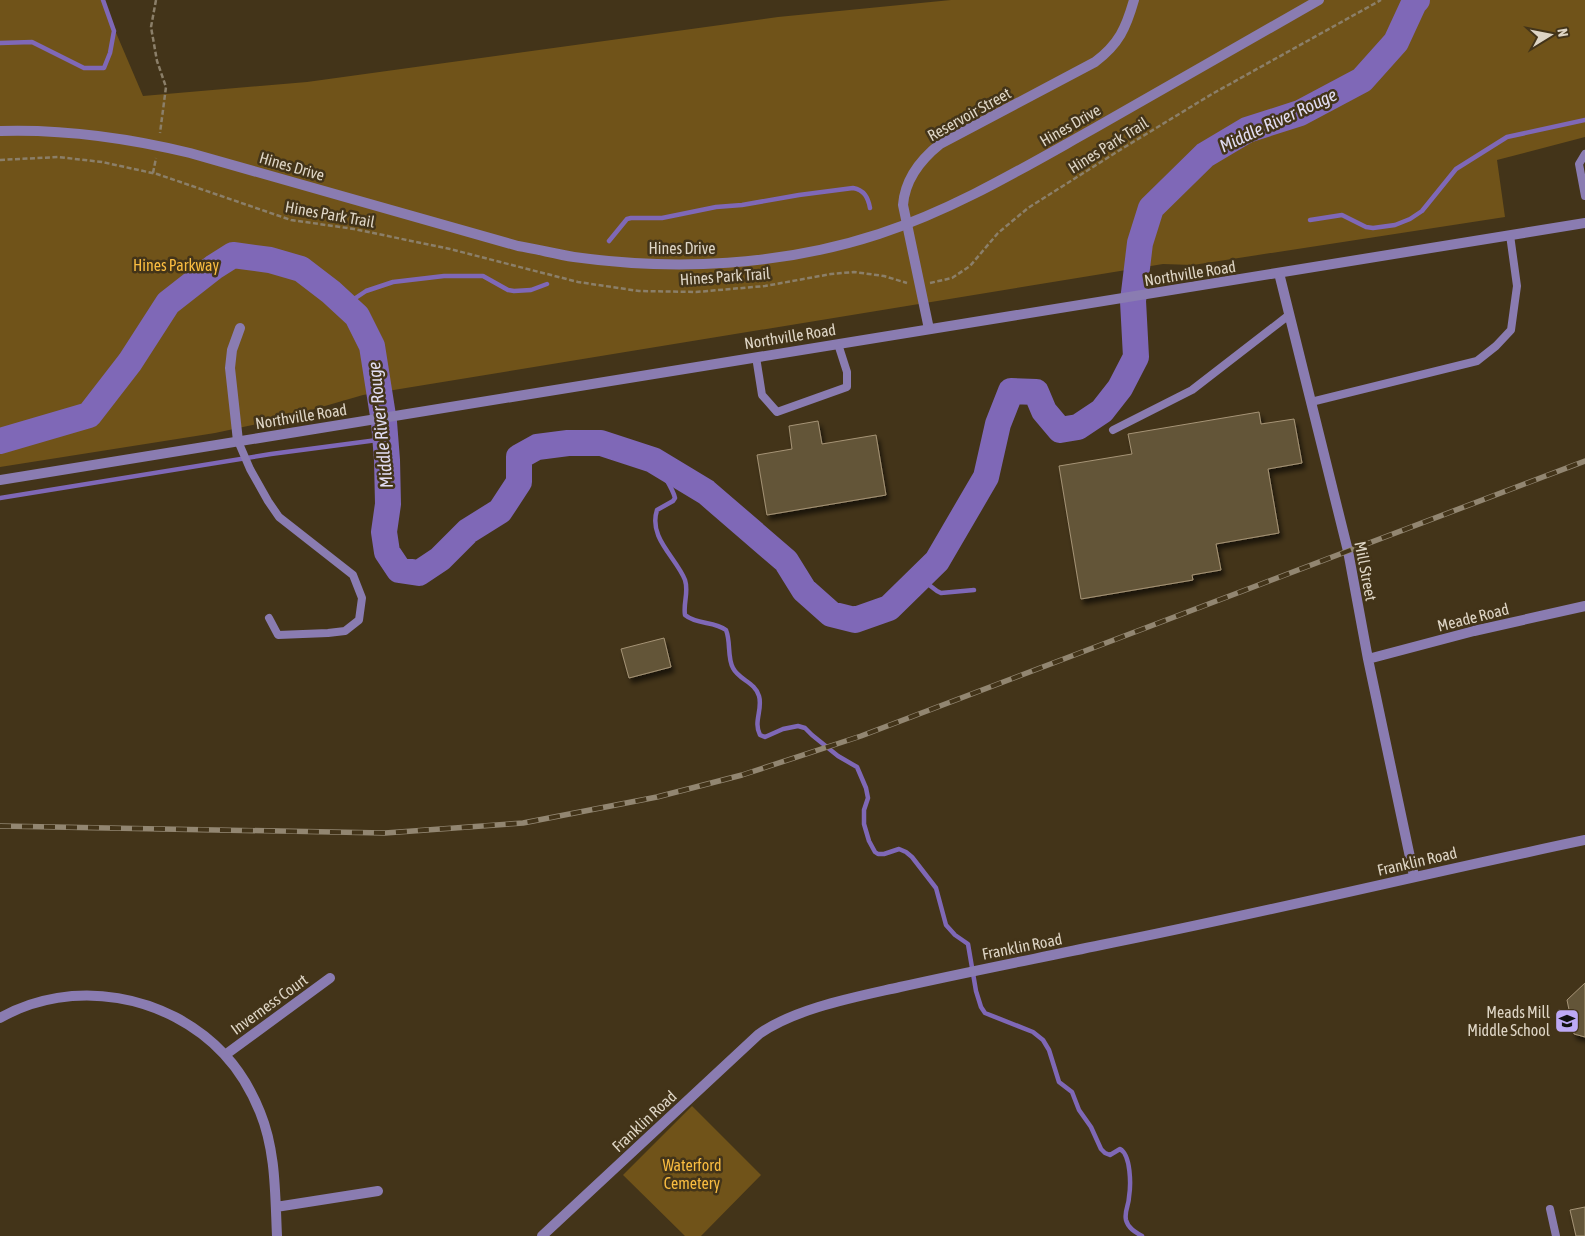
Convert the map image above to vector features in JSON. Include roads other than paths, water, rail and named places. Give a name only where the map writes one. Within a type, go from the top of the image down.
[{"type":"street","name":"Reservoir Street","points":[[929,329],[903,204],[905,187],[914,170],[940,144],[1095,62],[1108,53],[1118,41],[1128,20],[1134,0]]},
{"type":"street","name":"Hines Drive","points":[[0,131],[82,134],[158,145],[518,246],[572,256],[628,263],[694,264],[767,258],[839,244],[908,224],[950,206],[1007,178],[1319,0]]},
{"type":"street","name":"Northville Road","points":[[0,480],[1585,223]]},
{"type":"street","name":"Mill Street","points":[[1278,273],[1348,550],[1368,659],[1414,876]]},
{"type":"street","points":[[238,441],[230,368],[232,350],[240,328]]},
{"type":"street","name":"Meade Road","points":[[1368,659],[1474,631],[1585,606]]},
{"type":"street","name":"Franklin Road","points":[[542,1236],[759,1034],[781,1020],[866,995],[966,972],[1300,903],[1414,876],[1585,840]]},
{"type":"street","name":"Inverness Court","points":[[225,1055],[330,978]]},
{"type":"street","points":[[0,1018],[50,999],[84,996],[118,998],[151,1006],[181,1020],[213,1043],[225,1055],[250,1091],[266,1128],[273,1161],[277,1236]]},
{"type":"street","points":[[276,1207],[378,1191]]},
{"type":"lane","points":[[1585,154],[1580,164],[1585,196]]},
{"type":"lane","points":[[1311,402],[1476,361],[1496,346],[1511,330],[1517,286],[1510,235]]},
{"type":"lane","points":[[1113,430],[1192,390],[1289,315]]},
{"type":"lane","points":[[756,357],[762,395],[777,412],[847,387],[847,372],[838,344]]},
{"type":"lane","points":[[238,441],[250,469],[279,518],[353,575],[362,598],[358,620],[345,631],[278,635],[269,618]]},
{"type":"lane","points":[[1550,1209],[1556,1236]]},
{"type":"waterway","points":[[0,43],[32,42],[84,68],[104,68],[110,53],[114,31],[103,0]]},
{"type":"waterway","name":"Middle River Rouge","points":[[0,441],[89,415],[130,362],[168,303],[214,267],[233,255],[270,260],[301,269],[331,292],[357,316],[372,346],[384,422],[387,460],[388,504],[384,532],[387,552],[399,570],[419,573],[440,559],[468,531],[500,511],[519,482],[519,457],[537,447],[568,443],[601,443],[653,460],[706,492],[786,561],[804,590],[831,614],[855,620],[889,608],[937,561],[986,477],[998,424],[1011,391],[1036,392],[1044,411],[1060,430],[1078,427],[1102,411],[1120,388],[1136,357],[1133,301],[1140,243],[1151,208],[1205,155],[1247,130],[1300,113],[1362,80],[1396,42],[1417,0]]},
{"type":"waterway","points":[[1310,220],[1342,215],[1366,227],[1395,225],[1410,219],[1422,211],[1456,169],[1507,137],[1585,120]]},
{"type":"waterway","points":[[609,241],[627,219],[631,218],[662,218],[716,207],[742,205],[853,188],[860,190],[865,195],[870,208]]},
{"type":"waterway","points":[[345,305],[366,291],[393,282],[444,276],[483,276],[508,290],[514,291],[531,290],[547,284]]},
{"type":"waterway","points":[[0,498],[271,454],[385,439]]},
{"type":"waterway","points":[[657,462],[675,498],[657,510],[656,530],[664,547],[685,580],[685,615],[726,630],[731,664],[736,672],[754,687],[759,696],[760,706],[757,725],[760,735],[765,737],[783,729],[798,726],[805,728],[838,756],[857,767],[868,798],[864,810],[864,824],[869,841],[875,852],[884,854],[899,849],[912,857],[936,888],[946,925],[955,935],[968,944],[976,991],[985,1013],[1033,1032],[1043,1040],[1049,1050],[1059,1082],[1072,1092],[1079,1110],[1091,1127],[1101,1149],[1110,1155],[1120,1149],[1124,1152],[1130,1178],[1126,1220],[1130,1228],[1142,1236]]},
{"type":"waterway","points":[[920,578],[941,593],[974,590]]},
{"type":"railway","points":[[0,826],[385,833],[523,823],[657,797],[742,775],[861,736],[1585,461]]},
{"type":"place","name":"Meads Mill Middle School","points":[[1567,1021]]},
{"type":"park label","name":"Hines Parkway","points":[[176,265]]},
{"type":"park label","name":"Waterford Cemetery","points":[[692,1174]]}]
